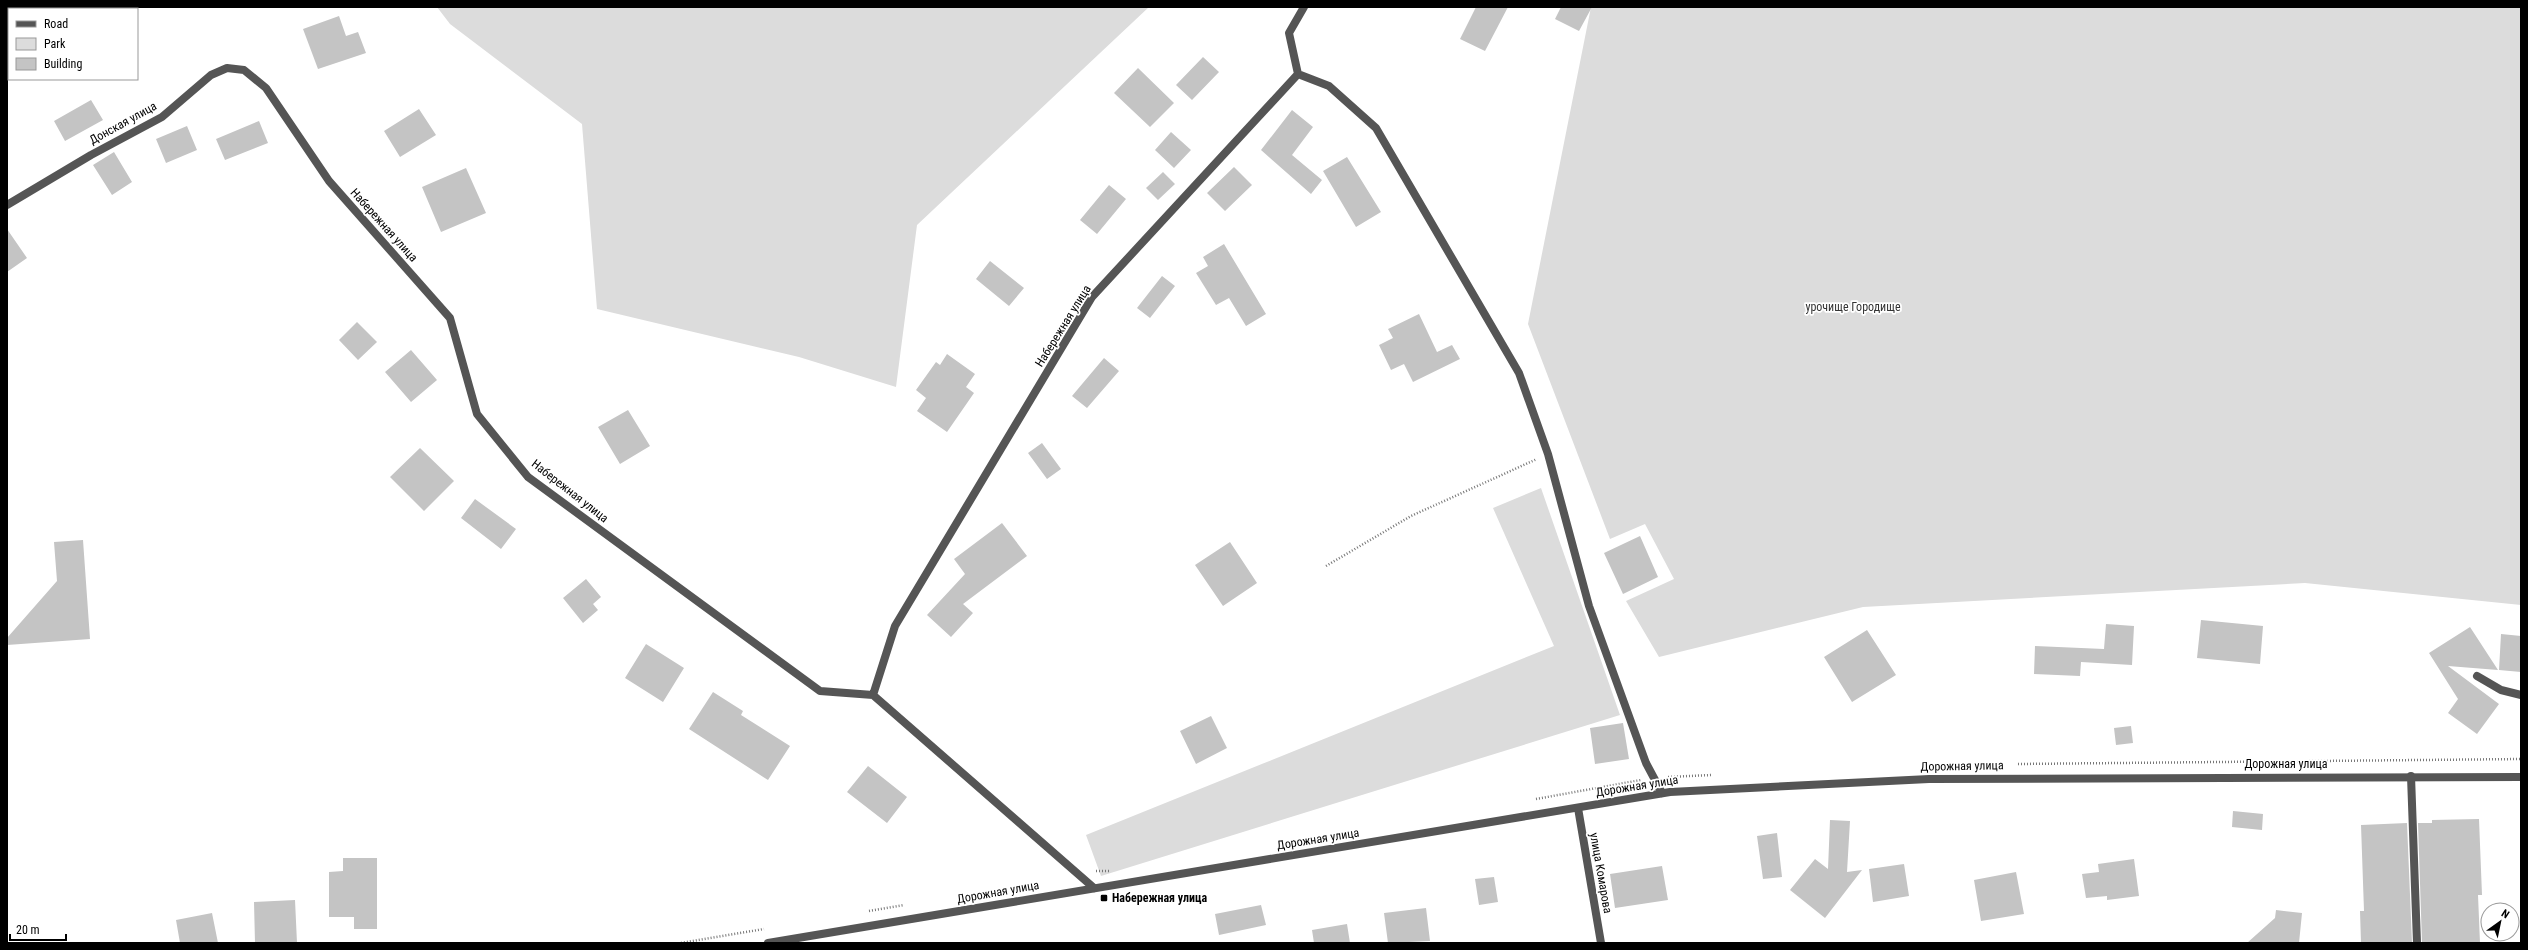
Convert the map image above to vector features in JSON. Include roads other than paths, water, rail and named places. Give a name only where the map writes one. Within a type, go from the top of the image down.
[{"type":"street","points":[[1304,7],[1289,33],[1298,74],[1328,86],[1376,128],[1519,373],[1548,454],[1589,606],[1646,763],[1662,793]]},
{"type":"street","name":"Донская улица","points":[[7,205],[91,155],[162,117],[211,75],[227,68],[244,70],[266,88]]},
{"type":"street","name":"Набережная улица","points":[[266,88],[329,181],[450,318],[477,414],[528,477],[820,691],[873,695],[895,626],[1092,297],[1298,74]]},
{"type":"street","points":[[2477,676],[2501,690],[2521,695]]},
{"type":"street","points":[[873,695],[1094,888]]},
{"type":"street","points":[[2411,776],[2417,943]]},
{"type":"street","name":"Дорожная улица","points":[[768,943],[1662,793],[1732,787],[1930,779],[2411,776],[2521,777]]},
{"type":"street","name":"улица Комарова","points":[[1578,808],[1601,943]]},
{"type":"place","name":"Набережная улица","points":[[1104,898]]},
{"type":"park label","name":"урочище Городище","points":[[1853,307]]}]
